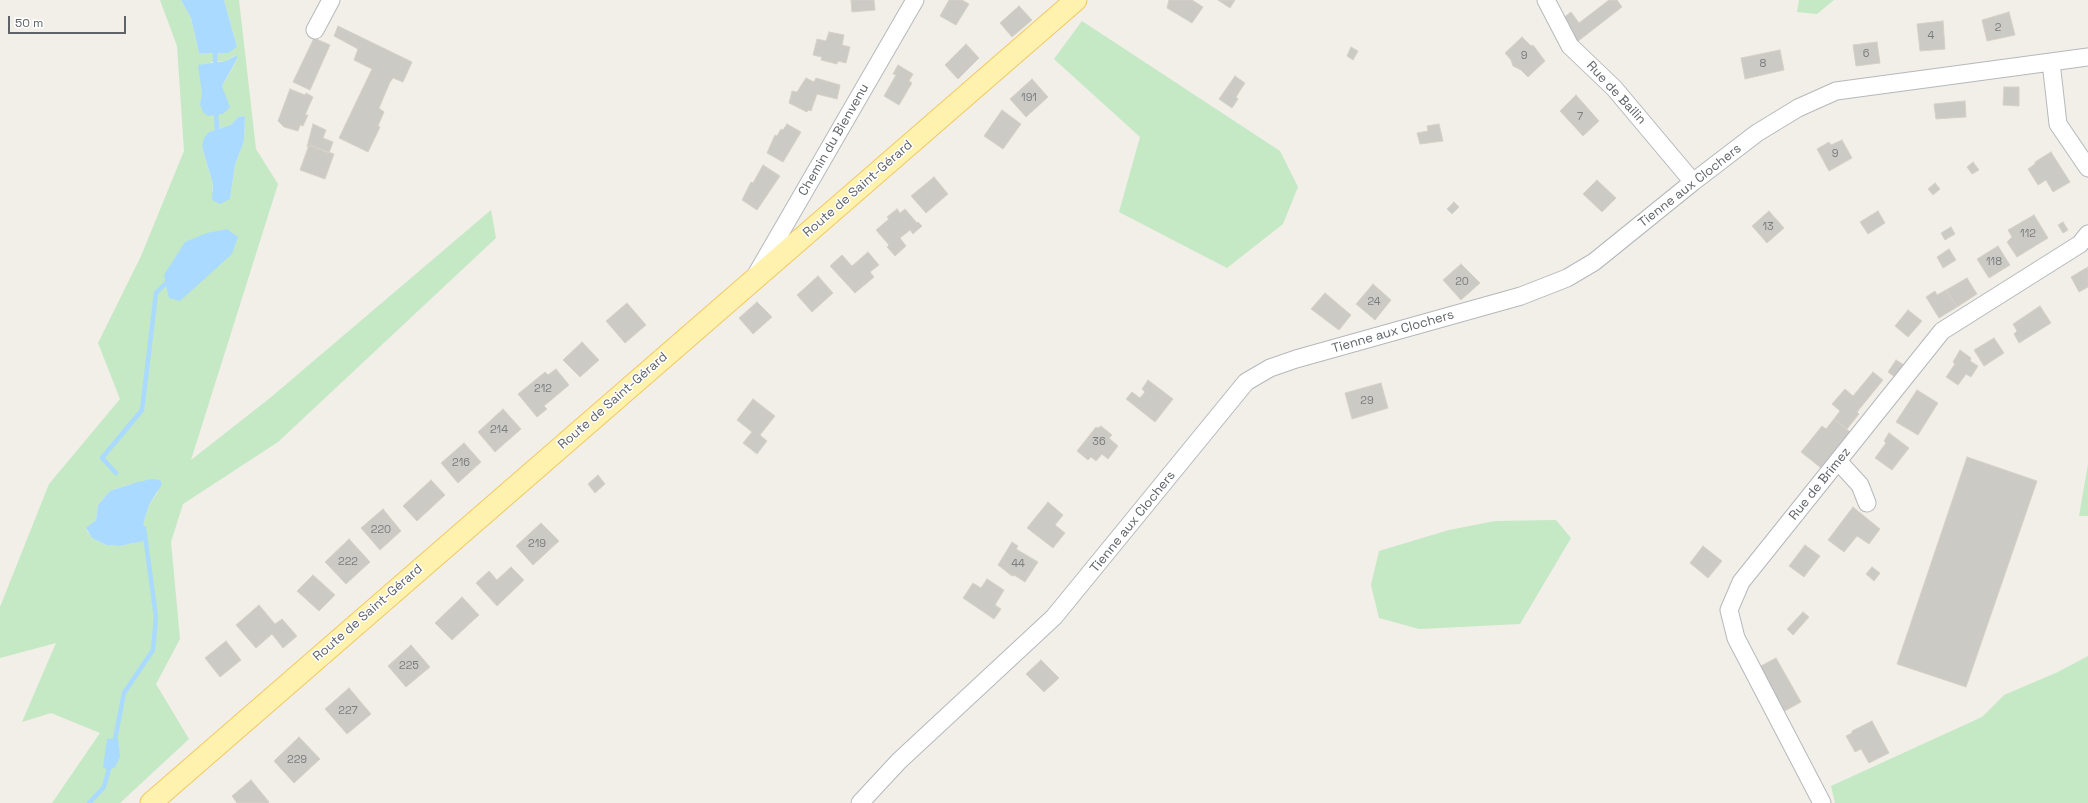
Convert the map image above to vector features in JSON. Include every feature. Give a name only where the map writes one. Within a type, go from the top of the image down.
[{"type":"main road","name":"Route de Saint-Gérard","points":[[151,803],[1076,0]]},
{"type":"street","points":[[315,30],[331,0]]},
{"type":"street","name":"Chemin du Bienvenu","points":[[753,280],[915,0]]},
{"type":"street","name":"Rue de Bailin","points":[[1546,0],[1570,46],[1614,88],[1693,182]]},
{"type":"street","points":[[2088,57],[2052,62],[2058,124],[2088,168]]},
{"type":"street","name":"Tienne aux Clochers","points":[[860,803],[899,761],[1054,617],[1246,382],[1270,368],[1296,359],[1521,296],[1567,278],[1594,262],[1693,182],[1757,133],[1798,108],[1836,92],[2052,62]]},
{"type":"street","name":"Rue de Brimez","points":[[1822,803],[1736,638],[1729,610],[1741,582],[1942,331],[2080,244],[2088,234]]},
{"type":"street","points":[[1838,461],[1860,485],[1867,503]]},
{"type":"green space","points":[[160,0],[181,0],[191,18],[199,53],[237,47],[224,0],[239,0],[256,149],[278,184],[191,460],[270,398],[491,210],[496,238],[278,442],[183,504],[171,542],[180,639],[156,684],[189,739],[120,803],[52,803],[100,733],[51,713],[22,722],[56,643],[0,658],[0,607],[49,484],[120,399],[98,343],[141,256],[184,151],[177,46]],"holes":[[[236,55],[237,60],[222,86],[200,104],[211,62],[226,61]],[[245,116],[244,141],[235,165],[230,199],[212,192],[213,184],[202,147],[209,132],[231,125],[238,117]],[[134,483],[158,492],[149,505],[144,521],[145,534],[134,543],[120,546],[106,545],[92,538],[86,529],[96,520],[98,505],[110,491]]]},
{"type":"green space","points":[[1799,0],[1834,0],[1817,14],[1797,12]]},
{"type":"green space","points":[[1082,21],[1280,151],[1298,187],[1283,224],[1227,268],[1119,212],[1140,137],[1054,59]]},
{"type":"green space","points":[[2088,464],[2088,516],[2079,516]]},
{"type":"green space","points":[[1556,520],[1571,538],[1520,624],[1419,629],[1379,618],[1371,585],[1379,551],[1449,530],[1495,521]]},
{"type":"green space","points":[[2088,656],[2088,803],[1835,803],[1831,786],[1982,717],[2004,695],[2058,672]]},
{"type":"water","points":[[181,0],[224,0],[237,47],[228,53],[199,53],[191,18]]},
{"type":"water","points":[[237,55],[237,59],[222,86],[230,107],[223,114],[208,116],[203,112],[200,104],[202,93],[198,65],[226,61]]},
{"type":"water","points":[[245,116],[244,141],[235,165],[230,199],[220,204],[212,200],[213,184],[202,147],[204,138],[209,132],[231,125],[238,117]]},
{"type":"water","points":[[227,229],[238,237],[232,254],[180,301],[169,298],[164,275],[185,242],[207,233]]},
{"type":"water","points":[[152,479],[160,480],[162,484],[149,505],[144,521],[143,541],[120,546],[106,545],[92,538],[86,528],[96,520],[98,505],[110,491]]},
{"type":"water","points":[[118,738],[120,757],[115,767],[108,770],[103,767],[107,739]]},
{"type":"building","points":[[851,0],[874,0],[875,10],[852,12]]},
{"type":"building","points":[[949,0],[962,0],[969,4],[956,25],[940,16]]},
{"type":"building","points":[[1169,0],[1192,0],[1203,7],[1192,23],[1167,8]]},
{"type":"building","points":[[1218,0],[1235,0],[1230,8]]},
{"type":"building","points":[[1609,0],[1617,0],[1622,7],[1577,42],[1562,19],[1571,12],[1579,23]]},
{"type":"building","points":[[1019,6],[1032,20],[1012,37],[1000,23]]},
{"type":"building","points":[[2009,12],[2015,35],[1987,41],[1982,20]]},
{"type":"building","points":[[1943,21],[1945,49],[1920,51],[1917,24]]},
{"type":"building","points":[[338,26],[412,62],[403,82],[393,78],[390,82],[379,108],[384,112],[378,126],[380,127],[368,152],[339,138],[372,69],[354,60],[358,49],[334,36]]},
{"type":"building","points":[[829,32],[844,35],[842,45],[850,47],[846,63],[838,61],[837,64],[821,60],[822,57],[813,55],[817,39],[826,41]]},
{"type":"building","points":[[1522,37],[1531,46],[1533,45],[1545,61],[1528,77],[1521,70],[1513,66],[1511,60],[1505,53]]},
{"type":"building","points":[[314,38],[330,45],[310,90],[293,82]]},
{"type":"building","points":[[1877,42],[1880,63],[1856,66],[1853,45]]},
{"type":"building","points":[[966,44],[979,58],[958,79],[945,65]]},
{"type":"building","points":[[1351,47],[1358,51],[1353,60],[1347,56]]},
{"type":"building","points":[[1780,50],[1784,70],[1745,79],[1741,58]]},
{"type":"building","points":[[898,65],[913,74],[909,81],[912,83],[899,105],[884,96],[896,75],[893,74]]},
{"type":"building","points":[[1235,76],[1245,83],[1236,97],[1238,99],[1232,108],[1219,99]]},
{"type":"building","points":[[806,78],[814,82],[816,78],[840,85],[837,99],[817,94],[811,111],[808,110],[807,112],[789,103],[792,91],[797,92]]},
{"type":"building","points":[[1032,79],[1048,97],[1026,117],[1010,99]]},
{"type":"building","points":[[2004,87],[2019,87],[2019,106],[2003,105]]},
{"type":"building","points":[[290,89],[305,95],[306,93],[313,97],[305,115],[308,115],[303,126],[300,125],[298,131],[284,127],[278,121]]},
{"type":"building","points":[[1576,95],[1599,121],[1583,136],[1560,111]]},
{"type":"building","points":[[1965,101],[1966,117],[1936,119],[1934,104]]},
{"type":"building","points":[[1002,110],[1021,124],[1003,149],[984,136]]},
{"type":"building","points":[[313,124],[326,130],[323,138],[333,142],[329,153],[309,145],[307,147]]},
{"type":"building","points":[[787,124],[801,132],[783,162],[767,153],[775,135],[777,136],[781,129],[783,130]]},
{"type":"building","points":[[1439,124],[1443,141],[1420,144],[1417,133],[1428,131],[1427,126]]},
{"type":"building","points":[[1842,140],[1852,158],[1829,171],[1817,149],[1829,142],[1831,145]]},
{"type":"building","points":[[309,145],[334,154],[325,179],[300,170]]},
{"type":"building","points":[[2051,152],[2070,182],[2053,192],[2046,180],[2038,185],[2028,169],[2035,164],[2035,162]]},
{"type":"building","points":[[1973,162],[1979,170],[1972,174],[1967,167]]},
{"type":"building","points":[[763,165],[780,176],[757,210],[742,200],[751,182],[753,183]]},
{"type":"building","points":[[934,177],[948,194],[926,213],[911,196]]},
{"type":"building","points":[[1597,180],[1616,198],[1602,212],[1583,194]]},
{"type":"building","points":[[1935,183],[1940,189],[1933,195],[1928,189]]},
{"type":"building","points":[[1454,202],[1459,207],[1452,214],[1447,209]]},
{"type":"building","points":[[897,209],[900,213],[905,209],[917,223],[918,222],[922,226],[913,234],[910,230],[900,238],[906,246],[895,256],[887,247],[889,245],[876,230],[889,219],[887,217]]},
{"type":"building","points":[[1769,211],[1784,228],[1767,243],[1752,226]]},
{"type":"building","points":[[1878,211],[1885,223],[1868,234],[1860,222]]},
{"type":"building","points":[[2034,215],[2048,238],[2017,257],[2007,242],[2012,237],[2008,230]]},
{"type":"building","points":[[2063,222],[2068,230],[2063,233],[2058,225]]},
{"type":"building","points":[[1951,227],[1955,234],[1945,240],[1941,233]]},
{"type":"building","points":[[1998,246],[2010,265],[1989,278],[1977,259]]},
{"type":"building","points":[[1949,249],[1956,260],[1943,268],[1937,257]]},
{"type":"building","points":[[868,252],[879,265],[870,272],[874,277],[855,293],[830,266],[842,255],[852,266]]},
{"type":"building","points":[[1461,264],[1480,283],[1461,300],[1443,280]]},
{"type":"building","points":[[2088,267],[2088,287],[2079,292],[2071,277]]},
{"type":"building","points":[[818,276],[833,293],[812,312],[797,295]]},
{"type":"building","points":[[1967,278],[1977,294],[1957,307],[1946,290]]},
{"type":"building","points":[[1373,284],[1391,300],[1375,320],[1356,304]]},
{"type":"building","points":[[1946,290],[1957,307],[1939,318],[1926,297],[1935,291],[1937,295]]},
{"type":"building","points":[[1325,293],[1351,315],[1339,330],[1311,309]]},
{"type":"building","points":[[757,302],[772,317],[753,334],[739,318]]},
{"type":"building","points":[[627,303],[646,325],[625,343],[606,321]]},
{"type":"building","points":[[2040,306],[2051,323],[2019,343],[2014,334],[2017,331],[2013,324]]},
{"type":"building","points":[[1908,310],[1922,321],[1908,337],[1895,326]]},
{"type":"building","points":[[1994,338],[2004,353],[1984,366],[1974,350]]},
{"type":"building","points":[[582,342],[599,360],[580,377],[563,360]]},
{"type":"building","points":[[1960,350],[1971,358],[1970,361],[1978,366],[1971,377],[1966,374],[1958,385],[1946,377],[1955,364],[1953,362]]},
{"type":"building","points":[[1896,360],[1904,365],[1896,378],[1888,372]]},
{"type":"building","points":[[556,369],[569,385],[544,406],[547,409],[537,417],[518,394],[545,372],[548,375]]},
{"type":"building","points":[[1873,372],[1883,380],[1857,412],[1859,414],[1847,429],[1834,419],[1840,411],[1832,404],[1845,389],[1853,396]]},
{"type":"building","points":[[1148,380],[1173,399],[1155,422],[1126,399],[1132,392],[1140,398],[1145,392],[1142,389]]},
{"type":"building","points":[[1381,383],[1388,408],[1352,419],[1345,393]]},
{"type":"building","points":[[1917,390],[1938,403],[1918,435],[1896,422]]},
{"type":"building","points":[[753,399],[775,416],[760,435],[767,441],[757,454],[743,443],[752,432],[737,420]]},
{"type":"building","points":[[503,409],[521,429],[495,452],[478,432]]},
{"type":"building","points":[[1834,419],[1850,432],[1821,468],[1801,452],[1822,426],[1826,429]]},
{"type":"building","points":[[1101,426],[1112,435],[1109,438],[1118,446],[1108,459],[1102,454],[1096,461],[1091,457],[1088,460],[1077,451],[1096,427],[1098,428]]},
{"type":"building","points":[[1889,433],[1909,448],[1892,470],[1875,458],[1886,443],[1884,441]]},
{"type":"building","points":[[464,443],[481,462],[458,483],[441,463]]},
{"type":"building","points":[[1967,457],[2037,481],[1966,687],[1897,664]]},
{"type":"building","points":[[598,475],[605,484],[595,493],[588,484]]},
{"type":"building","points":[[431,480],[445,495],[417,521],[403,506]]},
{"type":"building","points":[[1048,502],[1063,515],[1055,525],[1065,533],[1053,548],[1027,528]]},
{"type":"building","points":[[1853,507],[1880,529],[1869,544],[1857,536],[1844,552],[1828,540]]},
{"type":"building","points":[[383,509],[401,531],[380,550],[361,528]]},
{"type":"building","points":[[541,523],[559,541],[533,565],[516,546]]},
{"type":"building","points":[[349,539],[370,562],[346,584],[325,562]]},
{"type":"building","points":[[1012,542],[1018,546],[1016,549],[1038,562],[1025,582],[1014,575],[1012,576],[998,565]]},
{"type":"building","points":[[1805,545],[1820,556],[1804,577],[1789,566]]},
{"type":"building","points":[[1703,546],[1722,561],[1708,578],[1690,563]]},
{"type":"building","points":[[511,567],[524,580],[497,606],[476,583],[489,571],[497,580]]},
{"type":"building","points":[[1872,567],[1880,573],[1874,581],[1866,574]]},
{"type":"building","points":[[313,575],[335,595],[319,611],[297,591]]},
{"type":"building","points":[[987,579],[1004,590],[995,605],[1001,609],[994,619],[963,598],[973,583],[981,588]]},
{"type":"building","points":[[462,597],[479,615],[452,640],[435,623]]},
{"type":"building","points":[[259,605],[275,624],[282,619],[297,636],[283,648],[272,634],[256,648],[236,625]]},
{"type":"building","points":[[1803,612],[1809,617],[1793,635],[1787,629]]},
{"type":"building","points":[[226,641],[241,660],[220,677],[205,658]]},
{"type":"building","points":[[411,645],[430,667],[406,687],[388,666]]},
{"type":"building","points":[[1776,658],[1801,702],[1783,712],[1757,668]]},
{"type":"building","points":[[1041,660],[1059,678],[1044,692],[1026,674]]},
{"type":"building","points":[[349,688],[371,714],[347,734],[325,709]]},
{"type":"building","points":[[1872,721],[1889,753],[1869,763],[1861,749],[1855,752],[1846,736],[1852,733],[1852,731]]},
{"type":"building","points":[[299,737],[320,759],[294,783],[274,761]]},
{"type":"building","points":[[251,780],[269,802],[268,803],[237,803],[232,796]]},
{"type":"waterway","points":[[215,48],[215,66]]},
{"type":"waterway","points":[[216,110],[217,134]]},
{"type":"waterway","points":[[116,473],[102,458],[142,410],[156,293],[169,280]]},
{"type":"waterway","points":[[114,744],[124,693],[153,650],[156,617],[144,528]]},
{"type":"waterway","points":[[89,803],[104,787],[110,765]]}]
